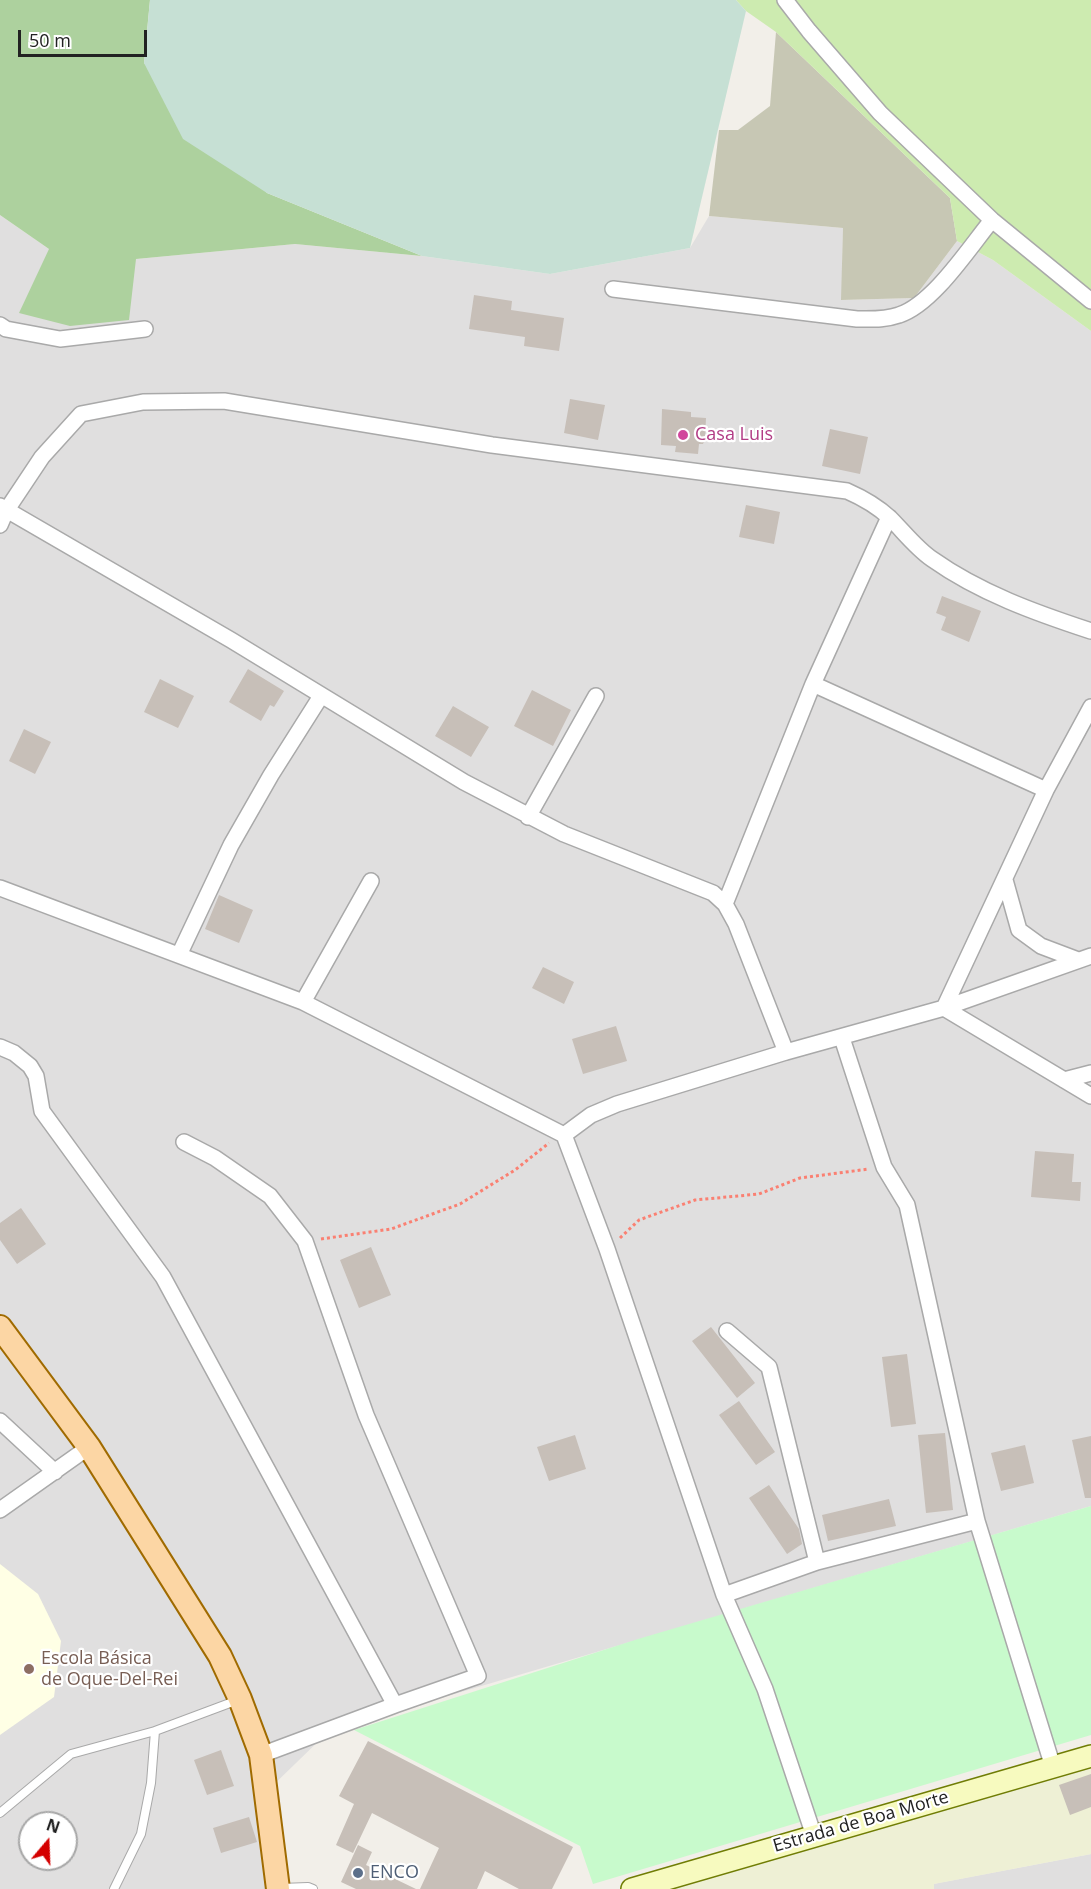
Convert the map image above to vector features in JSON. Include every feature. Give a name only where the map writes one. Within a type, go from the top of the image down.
[{"type":"main road","points":[[0,1327],[89,1447],[220,1656],[240,1699],[261,1755],[278,1888]]},
{"type":"main road","name":"Estrada de Boa Morte","points":[[632,1889],[1091,1756]]},
{"type":"street","points":[[785,0],[880,113],[992,220],[1091,301]]},
{"type":"street","points":[[613,289],[879,320],[900,315],[922,302],[940,284],[992,220]]},
{"type":"street","points":[[0,325],[6,329],[60,339],[145,329]]},
{"type":"street","points":[[0,525],[3,508],[42,457],[81,414],[143,402],[224,401],[492,445],[847,491],[868,501],[889,517],[914,544],[948,570],[1021,607],[1091,631]]},
{"type":"street","points":[[3,508],[231,639],[464,782],[528,817],[564,834],[714,893],[725,904],[736,924],[786,1052]]},
{"type":"street","points":[[725,904],[813,684],[889,517]]},
{"type":"street","points":[[813,684],[1046,790]]},
{"type":"street","points":[[179,955],[231,845],[271,775],[321,696]]},
{"type":"street","points":[[528,817],[596,696]]},
{"type":"street","points":[[944,1008],[1046,790],[1091,707]]},
{"type":"street","points":[[303,1002],[371,880]]},
{"type":"street","points":[[1005,880],[1019,930],[1041,946],[1084,958]]},
{"type":"street","points":[[0,888],[303,1002],[564,1135],[607,1249],[724,1595],[765,1689],[814,1836]]},
{"type":"street","points":[[564,1135],[591,1115],[617,1104],[786,1052],[944,1008],[1084,958]]},
{"type":"street","points":[[944,1008],[1091,1096]]},
{"type":"street","points":[[842,1038],[884,1167],[907,1205],[977,1521],[1053,1767]]},
{"type":"street","points":[[0,1047],[14,1053],[30,1066],[36,1076],[42,1111],[163,1278],[395,1705]]},
{"type":"street","points":[[1064,1080],[1091,1073]]},
{"type":"street","points":[[184,1142],[215,1158],[270,1196],[305,1241],[366,1414],[477,1676],[261,1755]]},
{"type":"street","points":[[727,1331],[769,1367],[817,1562]]},
{"type":"street","points":[[0,1421],[56,1472]]},
{"type":"street","points":[[0,1510],[89,1447]]},
{"type":"street","points":[[724,1595],[817,1562],[977,1521]]},
{"type":"lane","points":[[0,1813],[71,1754],[155,1731],[240,1699]]},
{"type":"lane","points":[[114,1889],[141,1834],[151,1783],[155,1731]]},
{"type":"lane","points":[[278,1888],[308,1887],[313,1889]]},
{"type":"path","points":[[305,1241],[391,1229],[460,1203],[515,1170],[545,1146],[564,1135]]},
{"type":"path","points":[[607,1249],[639,1220],[695,1200],[759,1194],[800,1178],[884,1167]]},
{"type":"shaded area","points":[[150,0],[736,0],[746,11],[690,248],[550,274],[422,256],[267,193],[183,139],[144,63]]},
{"type":"shaded area","points":[[776,32],[950,198],[957,241],[914,298],[841,300],[843,228],[709,216],[719,130],[738,130],[770,106]]},
{"type":"shaded area","points":[[0,215],[49,249],[136,259],[295,244],[422,256],[550,274],[690,248],[709,216],[843,228],[842,300],[914,298],[957,241],[993,260],[1091,331],[1091,1506],[329,1731],[262,1796],[276,1889],[0,1889]]},
{"type":"shaded area","name":"Escola Básica de Oque-Del-Rei","points":[[0,1564],[38,1594],[61,1641],[54,1697],[0,1735]]},
{"type":"shaded area","points":[[1091,1766],[1091,1854],[934,1884],[934,1889],[667,1889]]},
{"type":"shaded area","points":[[1091,1854],[1091,1889],[934,1889],[933,1884]]},
{"type":"green space","points":[[0,0],[150,0],[144,63],[267,193],[422,256],[295,244],[136,259],[129,320],[70,326],[19,313],[49,249],[0,215]]},
{"type":"green space","points":[[736,0],[1091,0],[1091,331],[993,260],[957,241],[950,198],[776,32],[746,11]]},
{"type":"green space","points":[[1091,1506],[1091,1735],[593,1884],[580,1846],[354,1730],[638,1639]]},
{"type":"building","points":[[474,295],[512,301],[511,310],[564,318],[559,351],[524,346],[525,337],[469,329]]},
{"type":"building","points":[[570,399],[605,405],[598,440],[564,433]]},
{"type":"building","points":[[662,409],[691,412],[691,417],[706,418],[705,439],[703,444],[699,444],[698,454],[675,452],[676,446],[661,445]]},
{"type":"building","points":[[830,429],[868,437],[860,474],[822,466]]},
{"type":"building","points":[[746,505],[780,512],[774,544],[739,537]]},
{"type":"building","points":[[942,596],[981,611],[969,642],[941,630],[946,617],[936,613]]},
{"type":"building","points":[[248,669],[284,691],[274,707],[270,705],[261,721],[229,702]]},
{"type":"building","points":[[160,679],[194,696],[178,728],[144,712]]},
{"type":"building","points":[[532,690],[571,710],[553,746],[514,726]]},
{"type":"building","points":[[453,706],[489,727],[471,757],[435,736]]},
{"type":"building","points":[[24,729],[51,742],[35,774],[9,761]]},
{"type":"building","points":[[219,895],[253,910],[239,943],[205,929]]},
{"type":"building","points":[[543,967],[574,982],[564,1004],[532,988]]},
{"type":"building","points":[[616,1026],[627,1061],[583,1074],[572,1039]]},
{"type":"building","points":[[1035,1151],[1074,1154],[1072,1182],[1081,1182],[1080,1201],[1031,1197]]},
{"type":"building","points":[[21,1208],[46,1244],[17,1264],[0,1240],[0,1223]]},
{"type":"building","points":[[371,1247],[391,1295],[359,1308],[340,1260]]},
{"type":"building","points":[[711,1327],[755,1383],[737,1398],[692,1341]]},
{"type":"building","points":[[907,1354],[916,1424],[891,1427],[882,1357]]},
{"type":"building","points":[[739,1401],[775,1452],[756,1465],[719,1415]]},
{"type":"building","points":[[945,1433],[953,1510],[926,1513],[918,1435]]},
{"type":"building","points":[[575,1435],[586,1469],[549,1481],[537,1447]]},
{"type":"building","points":[[1091,1436],[1091,1498],[1085,1498],[1072,1440]]},
{"type":"building","points":[[1025,1445],[1034,1483],[1001,1491],[991,1453]]},
{"type":"building","points":[[769,1485],[799,1529],[802,1544],[787,1554],[749,1498]]},
{"type":"building","points":[[889,1499],[896,1526],[828,1541],[822,1515]]},
{"type":"building","points":[[368,1741],[573,1847],[552,1889],[519,1889],[485,1871],[477,1889],[420,1889],[439,1848],[372,1813],[353,1853],[336,1845],[354,1804],[339,1796]]},
{"type":"building","points":[[221,1750],[234,1786],[207,1795],[194,1760]]},
{"type":"building","points":[[1091,1774],[1091,1807],[1070,1815],[1059,1785]]},
{"type":"building","points":[[249,1817],[257,1842],[221,1853],[213,1828]]},
{"type":"building","points":[[358,1845],[372,1852],[366,1865],[416,1889],[356,1889],[341,1882]]},
{"type":"place","name":"Casa Luis","points":[[683,435]]},
{"type":"place","name":"Escola Básica de Oque-Del-Rei","points":[[29,1669]]},
{"type":"place","name":"ENCO","points":[[358,1873]]}]
